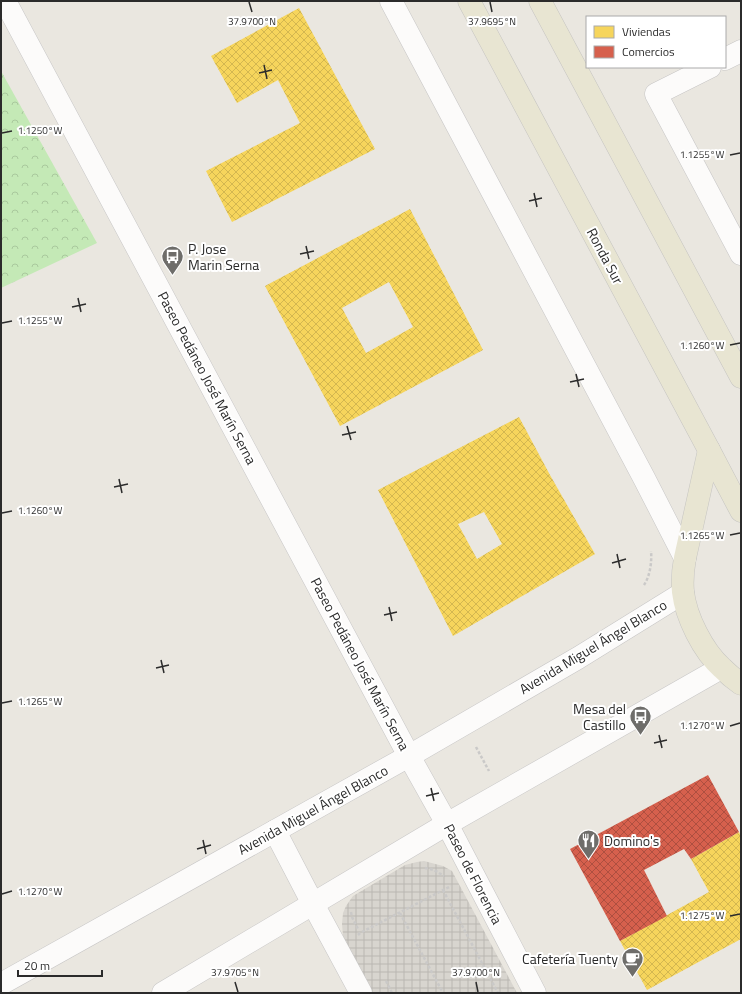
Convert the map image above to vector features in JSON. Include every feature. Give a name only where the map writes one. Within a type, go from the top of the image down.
[{"type":"main road","name":"Ronda Sur","points":[[469,1],[710,450],[741,511]]},
{"type":"main road","points":[[540,1],[741,378]]},
{"type":"main road","points":[[710,450],[685,558],[683,593],[687,611],[706,650],[721,668],[741,684]]},
{"type":"street","name":"Paseo Pedáneo José Marín Serna","points":[[5,1],[408,756]]},
{"type":"street","points":[[391,1],[685,558]]},
{"type":"street","points":[[726,58],[741,51]]},
{"type":"street","points":[[708,68],[656,94],[741,254]]},
{"type":"street","name":"Avenida Miguel Ángel Blanco","points":[[1,984],[464,724],[578,658],[683,593]]},
{"type":"street","points":[[163,993],[447,824],[721,668]]},
{"type":"street","name":"Paseo de Florencia","points":[[408,756],[447,824],[535,993]]},
{"type":"street","points":[[275,831],[361,993]]},
{"type":"path","points":[[644,586],[652,558],[651,547]]},
{"type":"path","points":[[464,724],[500,794]]},
{"type":"path","points":[[421,867],[434,870],[448,878],[469,867]]},
{"type":"path","points":[[356,937],[360,933],[453,885]]},
{"type":"path","points":[[443,890],[498,993]]},
{"type":"path","points":[[352,908],[352,918],[364,940]]},
{"type":"path","points":[[400,912],[443,993]]},
{"type":"path","points":[[385,980],[392,993]]},
{"type":"green space","points":[[1,71],[97,243],[1,288]]},
{"type":"shaded area","points":[[424,861],[443,866],[452,871],[517,993],[372,993],[347,947],[343,936],[343,913],[353,896],[405,865]]},
{"type":"building: Viviendas","points":[[299,8],[375,149],[232,222],[206,171],[300,123],[278,80],[237,103],[211,56]]},
{"type":"building: Viviendas","points":[[410,209],[483,350],[340,426],[265,286]],"holes":[[[389,282],[413,327],[366,353],[342,308]]]},
{"type":"building: Viviendas","points":[[519,417],[595,554],[453,636],[378,490]],"holes":[[[484,512],[502,544],[477,559],[458,524]]]},
{"type":"building: Viviendas","points":[[739,832],[741,837],[741,939],[647,990],[620,941],[709,892],[691,859]]},
{"type":"building: Comercios","points":[[708,775],[739,832],[691,859],[684,849],[644,870],[667,916],[620,941],[570,849]]},
{"type":"place","name":"P. Jose Marin Serna","points":[[173,276]]},
{"type":"place","name":"Mesa del Castillo","points":[[641,736]]},
{"type":"place","name":"Domino's","points":[[589,860]]},
{"type":"place","name":"Cafetería Tuenty","points":[[633,978]]}]
